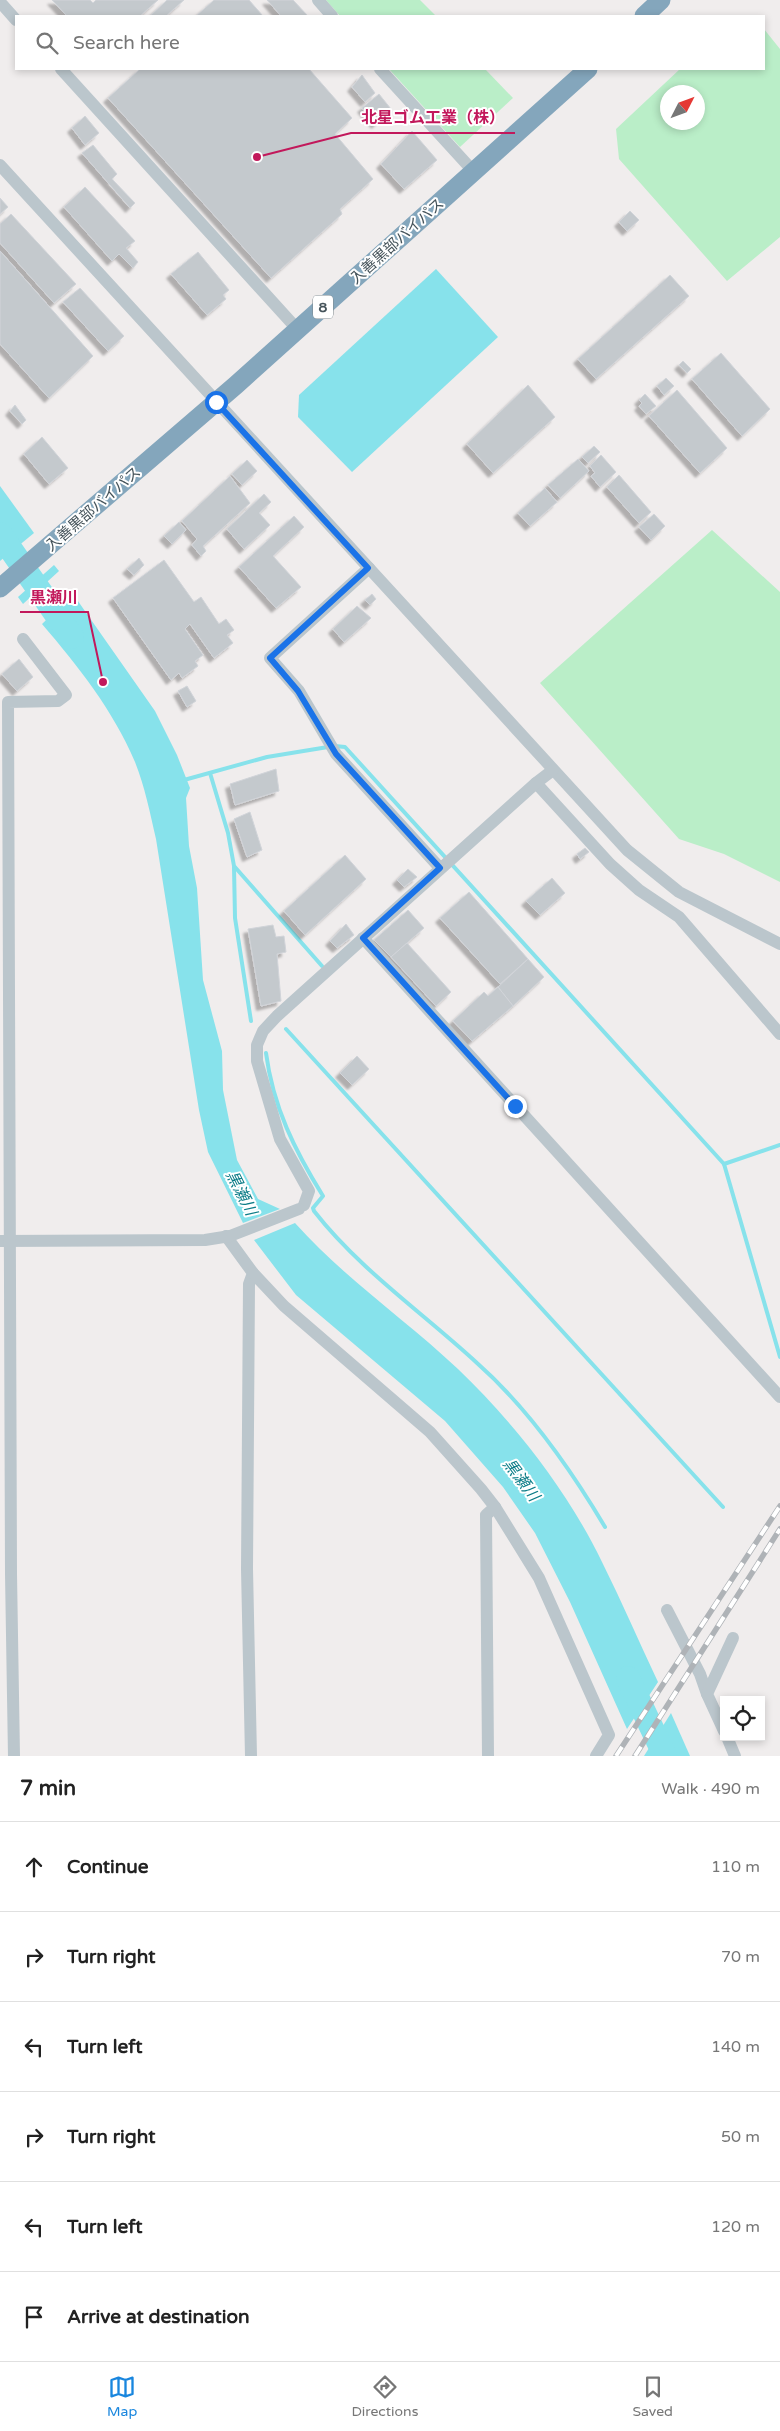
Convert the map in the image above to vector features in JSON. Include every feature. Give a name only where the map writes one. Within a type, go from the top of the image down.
[{"type":"highway","points":[[645,15],[661,0]]},
{"type":"highway","name":"入善黒部バイパス","points":[[0,588],[298,330],[587,70]]},
{"type":"street","points":[[318,0],[331,15]]},
{"type":"street","points":[[0,2],[15,19]]},
{"type":"street","points":[[62,70],[298,330]]},
{"type":"street","points":[[381,70],[474,172]]},
{"type":"street","points":[[0,165],[627,850],[679,892],[780,944]]},
{"type":"street","points":[[368,568],[270,658],[298,691],[336,754],[440,868]]},
{"type":"street","points":[[14,1756],[5,1241],[3,699],[58,701],[66,695],[23,639]]},
{"type":"street","points":[[5,1241],[205,1240],[228,1236],[301,1207],[309,1190],[280,1139],[257,1061],[257,1045],[263,1031],[277,1016],[440,868],[553,770]]},
{"type":"street","points":[[536,783],[610,864],[640,890],[680,917],[780,1034]]},
{"type":"street","points":[[363,938],[780,1397]]},
{"type":"street","points":[[228,1236],[253,1273],[291,1312],[430,1432],[495,1507],[539,1578],[609,1735],[596,1756]]},
{"type":"street","points":[[251,1756],[247,1559],[249,1284],[253,1273]]},
{"type":"street","points":[[488,1756],[486,1514],[495,1507]]},
{"type":"street","points":[[667,1610],[700,1674],[720,1722]]},
{"type":"street","points":[[707,1694],[733,1638]]},
{"type":"street","points":[[729,1741],[735,1756]]},
{"type":"green space","points":[[326,0],[420,0],[435,15],[339,15]]},
{"type":"green space","points":[[765,30],[780,49],[780,237],[727,281],[619,159],[616,129],[660,88],[660,130],[705,130],[705,85],[663,85],[679,70],[765,70]]},
{"type":"green space","points":[[390,70],[486,70],[513,98],[460,147]]},
{"type":"green space","points":[[712,530],[780,592],[780,882],[724,854],[679,839],[540,683]]},
{"type":"water","points":[[436,269],[498,337],[352,472],[298,417],[299,395]]},
{"type":"water","points":[[0,486],[34,533],[0,561]]},
{"type":"water","points":[[54,565],[59,571],[23,604],[18,597]]},
{"type":"water","points":[[73,594],[155,711],[177,755],[190,788],[186,798],[189,846],[197,888],[203,980],[222,1051],[223,1090],[237,1160],[258,1199],[280,1209],[243,1223],[208,1152],[199,1110],[156,839],[139,771],[116,724],[94,689],[42,624]]},
{"type":"water","points":[[295,1223],[334,1262],[438,1351],[479,1390],[539,1460],[573,1509],[617,1592],[658,1682],[627,1729],[570,1602],[535,1533],[503,1487],[445,1421],[296,1295],[254,1240]]},
{"type":"water","points":[[671,1713],[690,1756],[644,1756]]},
{"type":"building","points":[[52,0],[90,0],[93,3],[96,0],[158,0],[141,15],[66,15]]},
{"type":"building","points":[[167,0],[184,0],[167,15],[151,15]]},
{"type":"building","points":[[214,0],[249,0],[262,15],[197,15]]},
{"type":"building","points":[[267,0],[293,0],[307,15],[280,15]]},
{"type":"building","points":[[139,70],[310,70],[352,118],[335,134],[373,179],[340,209],[342,214],[271,278],[108,98]]},
{"type":"building","points":[[362,75],[375,93],[365,102],[352,87]]},
{"type":"building","points":[[379,94],[391,109],[376,124],[362,108]]},
{"type":"building","points":[[85,116],[99,133],[85,145],[72,128]]},
{"type":"building","points":[[412,131],[437,160],[404,189],[381,164]]},
{"type":"building","points":[[93,145],[117,174],[112,179],[135,203],[130,208],[82,153]]},
{"type":"building","points":[[85,187],[135,241],[126,248],[138,262],[133,268],[119,254],[112,261],[64,207]]},
{"type":"building","points":[[0,198],[8,207],[0,214]]},
{"type":"building","points":[[630,211],[639,220],[627,231],[619,222]]},
{"type":"building","points":[[11,214],[76,284],[54,303],[0,243],[0,224]]},
{"type":"building","points":[[0,251],[93,356],[49,398],[0,344]]},
{"type":"building","points":[[198,252],[229,290],[223,295],[226,299],[207,315],[171,274]]},
{"type":"building","points":[[670,275],[689,296],[596,379],[578,359]]},
{"type":"building","points":[[80,288],[124,336],[108,351],[63,302]]},
{"type":"building","points":[[721,353],[770,409],[742,436],[692,379]]},
{"type":"building","points":[[683,361],[691,369],[687,373],[679,365]]},
{"type":"building","points":[[666,378],[674,386],[664,395],[657,386]]},
{"type":"building","points":[[528,385],[555,417],[493,473],[467,444]]},
{"type":"building","points":[[677,390],[727,448],[700,473],[649,416]]},
{"type":"building","points":[[645,394],[656,406],[646,414],[639,406],[642,403],[639,400]]},
{"type":"building","points":[[15,405],[26,420],[22,424],[10,411]]},
{"type":"building","points":[[42,437],[68,468],[49,484],[24,454]]},
{"type":"building","points":[[594,446],[600,452],[588,463],[582,457]]},
{"type":"building","points":[[601,455],[616,472],[600,487],[591,476],[595,473],[590,466]]},
{"type":"building","points":[[578,459],[589,471],[560,498],[548,485]]},
{"type":"building","points":[[247,460],[257,471],[242,485],[232,474]]},
{"type":"building","points":[[619,475],[651,512],[639,523],[607,487]]},
{"type":"building","points":[[230,476],[250,503],[203,546],[206,551],[201,556],[192,545],[197,539],[182,521]]},
{"type":"building","points":[[545,488],[557,502],[530,526],[518,513]]},
{"type":"building","points":[[264,494],[271,502],[259,513],[270,525],[244,549],[227,529]]},
{"type":"building","points":[[654,514],[665,526],[651,540],[639,527]]},
{"type":"building","points":[[294,516],[304,527],[273,556],[301,587],[276,608],[239,567]]},
{"type":"building","points":[[179,522],[186,530],[172,544],[164,536]]},
{"type":"building","points":[[139,558],[144,565],[134,575],[127,569]]},
{"type":"building","points":[[164,560],[194,602],[201,597],[219,624],[226,619],[234,630],[227,635],[233,643],[214,658],[190,624],[185,629],[203,655],[195,661],[198,666],[182,678],[179,673],[171,680],[113,598]]},
{"type":"building","points":[[372,594],[376,599],[370,605],[365,600]]},
{"type":"building","points":[[357,606],[371,618],[344,642],[333,629]]},
{"type":"building","points":[[19,659],[33,677],[17,691],[2,674]]},
{"type":"building","points":[[187,686],[196,701],[187,707],[178,691]]},
{"type":"building","points":[[276,769],[279,791],[235,805],[230,784]]},
{"type":"building","points":[[250,812],[262,850],[247,857],[234,819]]},
{"type":"building","points":[[585,848],[589,852],[580,859],[577,854]]},
{"type":"building","points":[[345,855],[366,879],[305,935],[284,911]]},
{"type":"building","points":[[408,869],[417,877],[404,887],[397,880]]},
{"type":"building","points":[[552,878],[565,893],[540,915],[526,901]]},
{"type":"building","points":[[469,892],[528,959],[500,984],[440,918]]},
{"type":"building","points":[[408,910],[424,928],[391,957],[374,940]]},
{"type":"building","points":[[346,924],[354,935],[337,948],[330,941]]},
{"type":"building","points":[[273,925],[276,937],[284,936],[286,952],[277,954],[281,1001],[261,1006],[248,929]]},
{"type":"building","points":[[407,943],[451,992],[436,1006],[391,957]]},
{"type":"building","points":[[528,959],[544,977],[513,1006],[498,987]]},
{"type":"building","points":[[498,987],[513,1006],[472,1041],[453,1021],[484,992],[488,996]]},
{"type":"building","points":[[357,1056],[369,1069],[352,1085],[340,1073]]},
{"type":"waterway","name":"黒瀬川","points":[[0,534],[72,637]]},
{"type":"waterway","points":[[335,746],[345,747],[724,1164],[780,1357]]},
{"type":"waterway","points":[[184,780],[267,757],[328,747]]},
{"type":"waterway","points":[[210,773],[228,833],[234,866],[322,966]]},
{"type":"waterway","points":[[234,867],[235,918],[251,1021]]},
{"type":"waterway","points":[[286,1029],[723,1507]]},
{"type":"waterway","points":[[266,1053],[274,1092],[287,1128],[303,1162],[323,1196],[313,1208],[314,1211],[371,1271],[456,1344],[514,1400],[563,1461],[605,1527]]},
{"type":"waterway","points":[[724,1164],[780,1145]]},
{"type":"waterway","name":"黒瀬川","points":[[628,1678],[665,1756]]},
{"type":"railway","points":[[616,1756],[780,1506]]},
{"type":"railway","points":[[635,1756],[780,1529]]},
{"type":"place","name":"北星ゴム工業（株）","points":[[257,157]]},
{"type":"place","name":"黒瀬川","points":[[103,682]]},
{"type":"route","points":[[216,402],[368,568],[270,658],[298,691],[336,754],[440,868],[363,938],[515,1106]]}]
